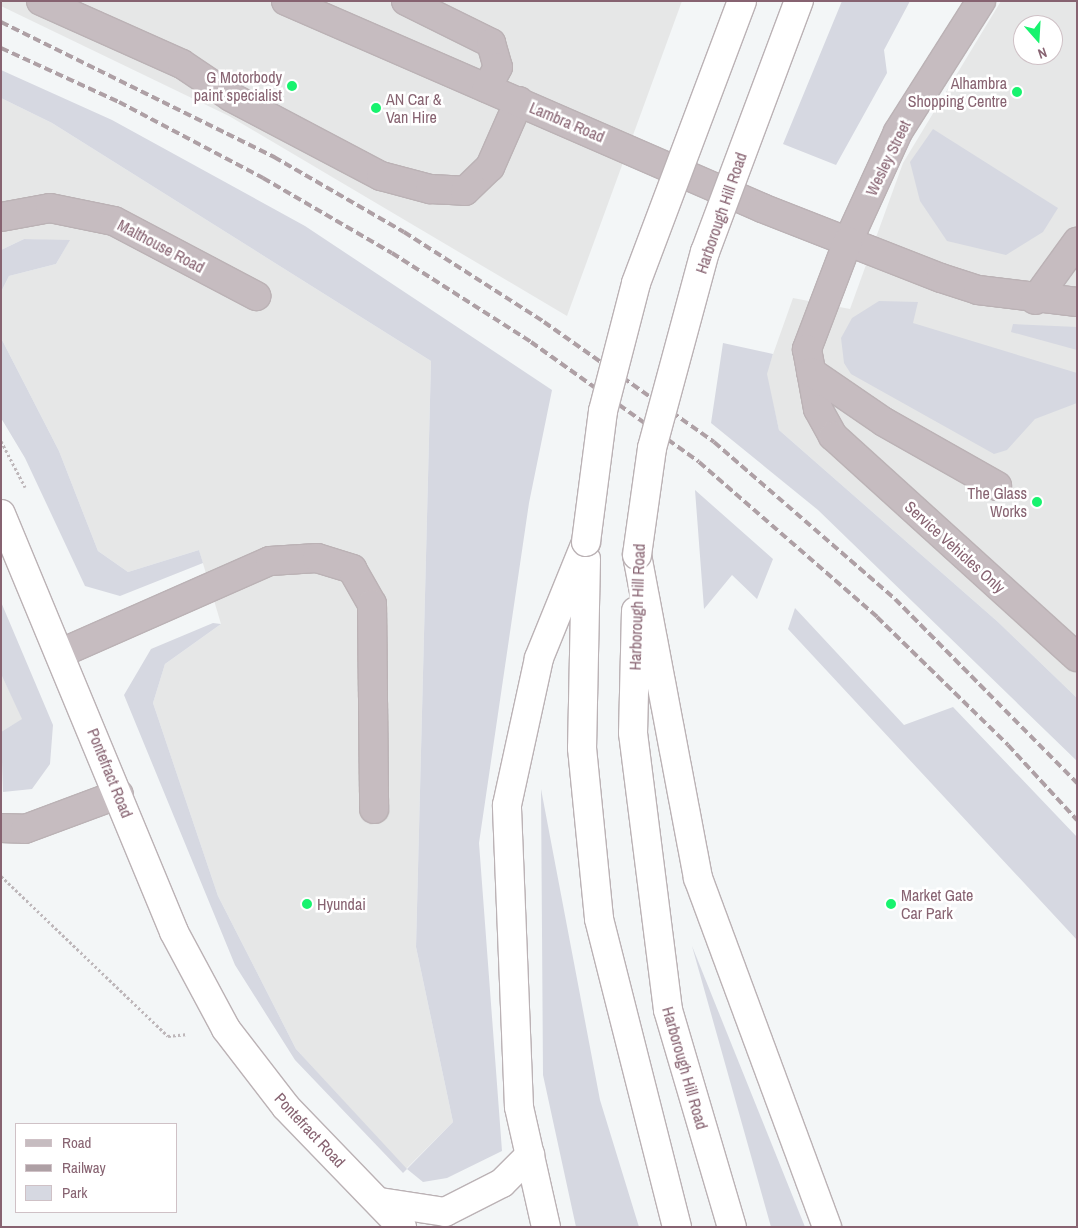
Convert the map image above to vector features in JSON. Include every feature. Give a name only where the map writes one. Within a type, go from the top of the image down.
[{"type":"highway","points":[[674,1218],[600,919],[582,748],[586,542],[603,411],[636,283],[742,1]]},
{"type":"highway","name":"Harborough Hill Road","points":[[729,1216],[668,1010],[634,733],[637,555],[652,448],[705,252],[799,1]]},
{"type":"highway","name":"Pontefract Road","points":[[1,514],[119,794],[174,932],[226,1030],[286,1107],[380,1202],[402,1227]]},
{"type":"highway","points":[[546,1227],[519,1107],[507,805],[539,658],[586,542]]},
{"type":"highway","points":[[637,555],[698,878],[827,1227]]},
{"type":"highway","points":[[380,1202],[445,1212],[502,1182],[530,1155]]},
{"type":"highway","name":"Pontefract Road","points":[[380,1202],[423,1227]]},
{"type":"street","points":[[41,1],[182,64],[231,97],[381,176],[430,189],[465,190],[490,167],[519,101]]},
{"type":"street","name":"Lambra Road","points":[[286,1],[848,241],[941,278],[1035,300],[1077,302]]},
{"type":"street","points":[[406,1],[491,43],[498,67],[487,88]]},
{"type":"street","name":"Wesley Street","points":[[811,372],[807,349],[814,324],[848,241],[898,132],[981,1]]},
{"type":"street","name":"Malthouse Road","points":[[1,217],[50,208],[114,221],[256,296]]},
{"type":"street","points":[[1035,300],[1077,242]]},
{"type":"street","points":[[811,372],[884,422],[997,486]]},
{"type":"street","name":"Service Vehicles Only","points":[[811,372],[818,409],[833,436],[1077,657]]},
{"type":"street","points":[[60,653],[270,560],[317,558],[352,569],[372,604],[374,810]]},
{"type":"street","points":[[9,832],[119,794]]},
{"type":"path","points":[[1,441],[26,490]]},
{"type":"path","points":[[1,876],[168,1036],[226,1030]]},
{"type":"shaded area","points":[[1,1],[682,1],[567,316],[229,116],[1,6]]},
{"type":"shaded area","points":[[1001,1],[1077,1],[1077,698],[998,622],[779,430],[766,374],[793,298],[850,309],[903,163]]},
{"type":"shaded area","points":[[1,98],[52,123],[431,361],[416,947],[453,1122],[406,1169],[296,1049],[218,896],[153,703],[165,664],[221,624],[199,550],[128,572],[98,551],[59,451],[1,338],[1,292],[9,276],[56,264],[69,241],[24,239],[1,250]]},
{"type":"shaded area","points":[[1,674],[23,719],[1,732]]},
{"type":"green space","points":[[842,1],[910,1],[884,50],[887,73],[836,165],[783,144]]},
{"type":"green space","points":[[1,70],[112,120],[305,226],[552,390],[529,503],[479,843],[502,1151],[447,1178],[423,1182],[407,1169],[453,1122],[416,947],[431,361],[52,123],[1,98]]},
{"type":"green space","points":[[933,129],[1058,208],[1043,232],[1006,255],[947,241],[920,201],[910,162]]},
{"type":"green space","points":[[24,239],[70,240],[56,264],[9,276],[1,292],[1,250]]},
{"type":"green space","points":[[879,301],[918,302],[913,323],[1077,373],[1077,403],[1035,419],[1007,450],[994,454],[851,374],[844,363],[841,338],[852,318]]},
{"type":"green space","points":[[1013,324],[1077,327],[1077,350],[1011,332]]},
{"type":"green space","points":[[1,338],[59,451],[98,551],[128,572],[199,550],[203,563],[120,596],[85,586],[25,458],[1,418]]},
{"type":"green space","points":[[723,343],[773,354],[767,374],[779,430],[998,622],[1077,698],[1077,761],[818,510],[711,423]]},
{"type":"green space","points":[[695,490],[773,559],[757,599],[732,575],[704,609]]},
{"type":"green space","points":[[1,602],[53,725],[50,764],[32,789],[3,792],[1,732],[22,719],[1,674]]},
{"type":"green space","points":[[795,608],[904,725],[953,707],[1077,837],[1077,940],[788,629]]},
{"type":"green space","points":[[213,623],[221,624],[165,664],[153,703],[218,896],[296,1049],[407,1169],[403,1173],[295,1060],[235,965],[124,695],[151,649]]},
{"type":"green space","points":[[541,789],[600,1100],[639,1227],[576,1227],[543,1075]]},
{"type":"green space","points":[[692,946],[805,1227],[771,1227]]},
{"type":"railway","points":[[1,22],[274,157],[404,232],[544,322],[714,442],[895,599],[1077,783]]},
{"type":"railway","points":[[1,48],[119,102],[263,178],[392,253],[531,342],[699,462],[877,617],[1008,745],[1077,820]]},
{"type":"place","name":"G Motorbody paint specialist","points":[[292,86]]},
{"type":"place","name":"Alhambra Shopping Centre","points":[[1017,92]]},
{"type":"place","name":"AN Car & Van Hire","points":[[376,108]]},
{"type":"place","name":"The Glass Works","points":[[1037,502]]},
{"type":"place","name":"Hyundai","points":[[307,904]]},
{"type":"place","name":"Market Gate Car Park","points":[[891,904]]}]
